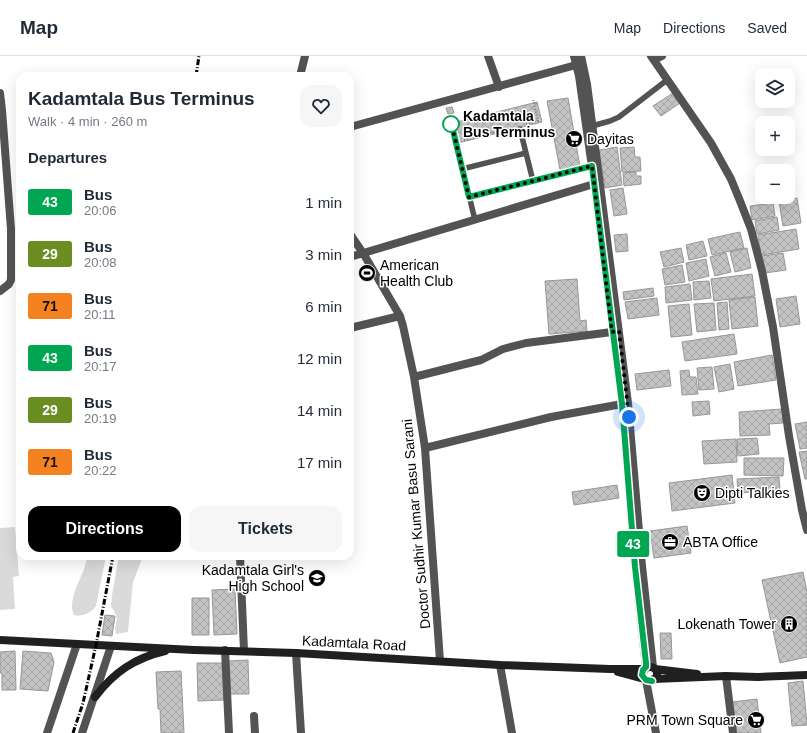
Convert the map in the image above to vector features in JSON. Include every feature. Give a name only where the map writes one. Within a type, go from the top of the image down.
[{"type":"main road","name":"Kadamtala Road","points":[[0,640],[194,650],[296,653],[500,665],[610,669],[650,668],[726,676],[758,677],[807,675]]},
{"type":"main road","points":[[94,697],[118,672],[140,659],[167,651],[180,649],[194,650]]},
{"type":"main road","points":[[650,668],[657,676],[649,680],[642,675],[642,672],[650,668]]},
{"type":"main road","name":"Kadamtala Road","points":[[610,669],[649,680],[726,676]]},
{"type":"street","points":[[301,72],[305,56]]},
{"type":"street","points":[[488,56],[499,86]]},
{"type":"street","points":[[574,56],[580,62],[587,84],[592,126],[594,166]]},
{"type":"street","points":[[662,56],[652,58],[711,143],[731,179],[751,229],[762,271],[773,327],[789,436],[807,530]]},
{"type":"street","points":[[354,126],[580,62]]},
{"type":"street","points":[[580,62],[579,76],[597,184],[625,403],[635,567],[650,668]]},
{"type":"street","points":[[0,93],[11,229],[11,280],[9,284],[0,291]]},
{"type":"street","points":[[354,256],[597,184]]},
{"type":"street","name":"Doctor Sudhir Kumar Basu Sarani","points":[[354,240],[400,316],[414,377],[425,448],[440,661]]},
{"type":"street","points":[[354,327],[400,316]]},
{"type":"street","points":[[414,377],[481,360],[513,345],[616,332]]},
{"type":"street","points":[[425,448],[551,417],[625,403]]},
{"type":"street","points":[[240,560],[244,651]]},
{"type":"street","points":[[47,733],[77,644]]},
{"type":"street","points":[[82,733],[111,646]]},
{"type":"street","points":[[225,650],[229,733]]},
{"type":"street","points":[[296,653],[301,733]]},
{"type":"street","points":[[500,665],[512,733]]},
{"type":"street","points":[[726,676],[733,733]]},
{"type":"street","points":[[649,680],[656,733]]},
{"type":"street","points":[[254,716],[255,733]]},
{"type":"lane","points":[[592,126],[619,117],[667,80]]},
{"type":"lane","points":[[451,122],[475,220]]},
{"type":"lane","points":[[520,128],[533,181]]},
{"type":"lane","points":[[462,169],[526,153]]},
{"type":"lane","points":[[469,197],[594,166]]},
{"type":"path","points":[[526,124],[538,121],[533,100]]},
{"type":"path","points":[[459,142],[520,128]]},
{"type":"shaded area","points":[[15,527],[16,560],[18,560],[19,576],[13,577],[15,609],[0,610],[0,528]]},
{"type":"shaded area","points":[[87,560],[105,560],[96,606],[92,611],[86,614],[74,615],[72,610],[73,599],[76,587]]},
{"type":"shaded area","points":[[118,560],[142,560],[133,582],[128,632],[116,634],[115,628],[117,620],[111,606]]},
{"type":"building","points":[[673,93],[680,103],[661,116],[653,106]]},
{"type":"building","points":[[568,98],[580,167],[560,170],[547,101]]},
{"type":"building","points":[[537,102],[542,122],[458,143],[453,123]]},
{"type":"building","points":[[452,107],[454,113],[448,114],[446,108]]},
{"type":"building","points":[[617,147],[622,185],[605,188],[599,150]]},
{"type":"building","points":[[634,147],[635,157],[640,157],[641,171],[622,172],[620,148]]},
{"type":"building","points":[[636,172],[636,176],[641,176],[641,184],[624,186],[623,173]]},
{"type":"building","points":[[623,188],[627,214],[614,216],[610,190]]},
{"type":"building","points":[[795,198],[797,198],[801,223],[783,226],[779,204],[795,204]]},
{"type":"building","points":[[773,204],[775,216],[752,220],[750,206]]},
{"type":"building","points":[[777,217],[779,230],[757,234],[755,221]]},
{"type":"building","points":[[796,229],[799,249],[761,255],[758,235]]},
{"type":"building","points":[[740,232],[744,248],[712,255],[708,239]]},
{"type":"building","points":[[627,234],[628,251],[616,252],[614,235]]},
{"type":"building","points":[[703,241],[707,256],[689,260],[686,245]]},
{"type":"building","points":[[681,248],[684,262],[664,267],[660,252]]},
{"type":"building","points":[[747,248],[751,268],[735,272],[730,252]]},
{"type":"building","points":[[726,253],[731,272],[715,276],[710,257]]},
{"type":"building","points":[[783,253],[786,270],[765,273],[762,256]]},
{"type":"building","points":[[706,259],[709,276],[689,281],[686,263]]},
{"type":"building","points":[[682,265],[685,282],[665,285],[662,269]]},
{"type":"building","points":[[752,274],[755,296],[714,301],[711,279]]},
{"type":"building","points":[[577,279],[580,321],[586,320],[587,331],[549,334],[545,281]]},
{"type":"building","points":[[709,281],[711,298],[694,300],[693,282]]},
{"type":"building","points":[[690,284],[692,300],[666,303],[665,287]]},
{"type":"building","points":[[653,288],[654,296],[624,300],[623,292]]},
{"type":"building","points":[[796,296],[800,324],[780,327],[776,299]]},
{"type":"building","points":[[755,297],[758,326],[732,329],[729,300]]},
{"type":"building","points":[[657,298],[659,315],[628,319],[625,302]]},
{"type":"building","points":[[727,302],[729,329],[719,330],[717,303]]},
{"type":"building","points":[[714,303],[716,330],[697,332],[694,304]]},
{"type":"building","points":[[689,304],[692,335],[671,337],[668,306]]},
{"type":"building","points":[[734,334],[737,354],[685,361],[682,342]]},
{"type":"building","points":[[772,355],[776,380],[738,386],[734,362]]},
{"type":"building","points":[[730,364],[734,389],[719,392],[714,367]]},
{"type":"building","points":[[712,367],[714,389],[699,390],[697,368]]},
{"type":"building","points":[[669,370],[671,386],[637,390],[635,374]]},
{"type":"building","points":[[689,370],[690,377],[696,377],[698,394],[682,395],[680,371]]},
{"type":"building","points":[[709,401],[710,414],[693,416],[692,402]]},
{"type":"building","points":[[782,409],[783,423],[769,424],[770,435],[740,436],[739,412]]},
{"type":"building","points":[[807,422],[807,448],[800,449],[795,424]]},
{"type":"building","points":[[757,438],[759,454],[738,456],[737,439]]},
{"type":"building","points":[[736,439],[737,462],[704,464],[702,441]]},
{"type":"building","points":[[807,451],[807,479],[805,479],[799,452]]},
{"type":"building","points":[[744,458],[784,458],[783,476],[744,475]]},
{"type":"building","name":"Dipti Talkies","points":[[732,475],[735,503],[672,511],[669,483]]},
{"type":"building","points":[[779,477],[780,490],[738,493],[737,479]]},
{"type":"building","points":[[617,485],[619,498],[574,505],[572,492]]},
{"type":"building","name":"ABTA Office","points":[[687,526],[691,553],[654,558],[650,531]]},
{"type":"building","name":"Lokenath Tower","points":[[803,572],[807,592],[807,657],[780,663],[762,580]]},
{"type":"building","points":[[235,589],[237,634],[214,635],[212,590]]},
{"type":"building","points":[[192,598],[209,598],[209,635],[192,635]]},
{"type":"building","points":[[105,615],[115,616],[112,636],[102,635]]},
{"type":"building","points":[[660,633],[671,633],[672,659],[661,659]]},
{"type":"building","points":[[15,651],[16,690],[2,690],[0,652]]},
{"type":"building","points":[[23,651],[51,653],[54,662],[48,691],[20,689]]},
{"type":"building","points":[[248,660],[249,694],[228,694],[228,661]]},
{"type":"building","points":[[197,663],[222,663],[224,700],[198,701]]},
{"type":"building","points":[[181,671],[184,733],[161,733],[156,672]]},
{"type":"building","points":[[803,681],[807,725],[792,726],[788,683]]},
{"type":"building","points":[[757,699],[761,733],[736,733],[732,702]]},
{"type":"railway","points":[[197,72],[199,56]]},
{"type":"railway","points":[[73,733],[83,703],[112,560]]},
{"type":"bus line","name":"43","points":[[451,122],[469,197],[592,166],[622,404],[635,567],[646,663],[646,667],[642,672],[642,675],[644,679],[652,681]]},
{"type":"place","name":"Kadamtala Bus Terminus","points":[[451,124]]},
{"type":"place","name":"Dayitas","points":[[574,139]]},
{"type":"place","name":"American Health Club","points":[[367,273]]},
{"type":"place","name":"Dipti Talkies","points":[[702,493]]},
{"type":"place","name":"ABTA Office","points":[[670,542]]},
{"type":"place","name":"Kadamtala Girl's High School","points":[[317,578]]},
{"type":"place","name":"Lokenath Tower","points":[[789,624]]},
{"type":"place","name":"PRM Town Square","points":[[756,720]]},
{"type":"route","points":[[451,124],[451,122],[469,197],[592,166],[612,332],[619,331],[629,417]]}]
